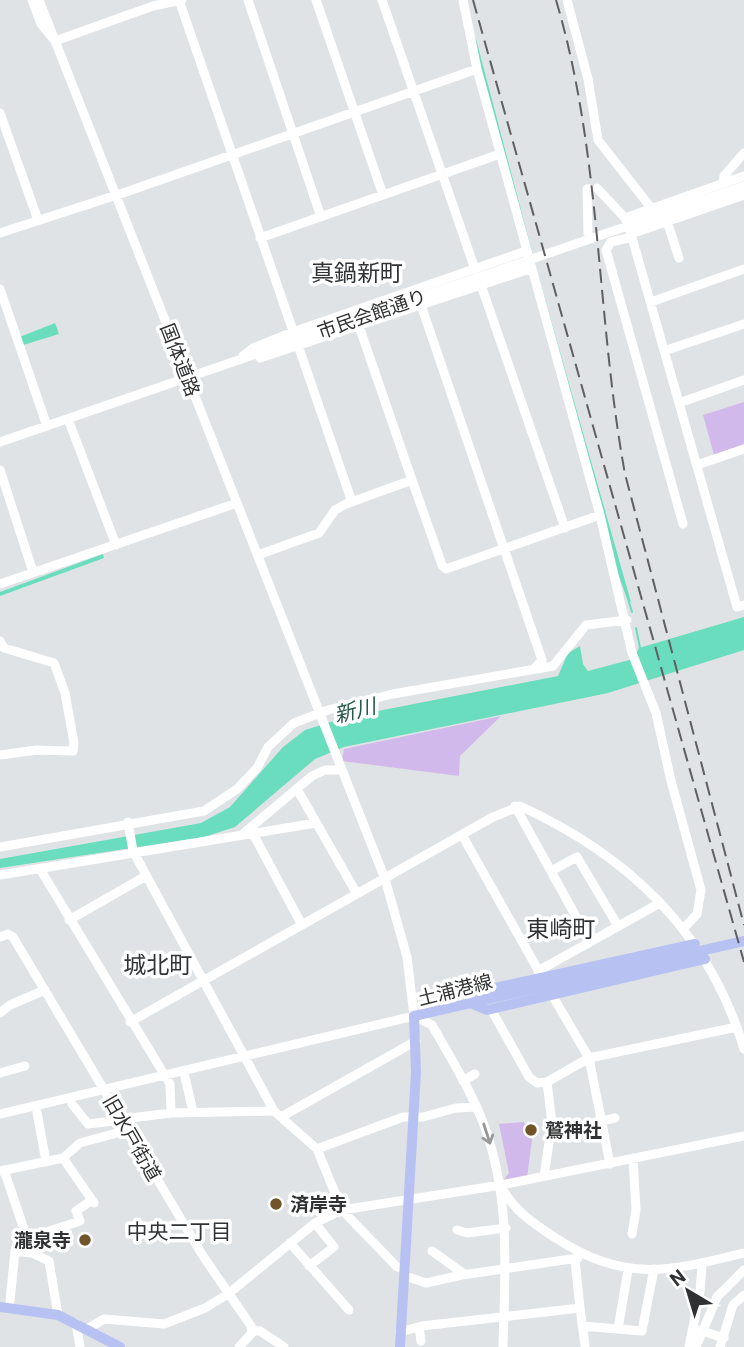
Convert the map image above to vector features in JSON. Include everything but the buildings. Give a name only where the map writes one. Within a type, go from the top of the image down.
[{"type":"main road","name":"土浦港線","points":[[400,1347],[414,1117],[414,1017],[545,982],[744,941]]},
{"type":"main road","points":[[545,982],[695,944]]},
{"type":"main road","points":[[545,982],[705,959]]},
{"type":"main road","points":[[5,1304],[58,1315],[120,1347]]},
{"type":"street","points":[[32,0],[41,23],[55,41],[153,6],[180,0],[352,502]]},
{"type":"street","points":[[248,0],[321,217]]},
{"type":"street","points":[[316,0],[383,195]]},
{"type":"street","points":[[382,0],[475,269]]},
{"type":"street","points":[[463,0],[477,69],[600,515],[627,620],[632,653],[656,713],[671,781],[701,890],[697,914],[683,929]]},
{"type":"street","points":[[567,0],[588,79],[598,140],[652,209]]},
{"type":"street","name":"国体道路","points":[[41,2],[385,879],[407,957],[414,1017]]},
{"type":"street","points":[[0,233],[477,69]]},
{"type":"street","points":[[0,113],[38,220]]},
{"type":"street","points":[[723,182],[724,176],[744,153]]},
{"type":"street","points":[[260,238],[500,154]]},
{"type":"street","points":[[625,219],[744,176]]},
{"type":"street","name":"市民会館通り","points":[[0,442],[744,186]]},
{"type":"street","points":[[588,233],[587,189],[593,188],[625,219],[632,236],[737,607],[744,605]]},
{"type":"street","points":[[683,524],[606,250],[611,242],[744,195]]},
{"type":"street","points":[[667,221],[679,258]]},
{"type":"street","points":[[296,340],[526,251]]},
{"type":"street","points":[[296,340],[359,326],[530,269]]},
{"type":"street","points":[[651,302],[744,269]]},
{"type":"street","points":[[481,285],[565,528]]},
{"type":"street","points":[[0,289],[47,426]]},
{"type":"street","points":[[421,305],[542,660],[535,668]]},
{"type":"street","points":[[664,351],[744,324]]},
{"type":"street","points":[[359,326],[443,568],[503,550],[600,515]]},
{"type":"street","points":[[679,403],[744,380]]},
{"type":"street","points":[[68,419],[116,545]]},
{"type":"street","points":[[696,465],[744,449]]},
{"type":"street","points":[[0,470],[33,572]]},
{"type":"street","points":[[258,555],[318,533],[335,510],[412,480]]},
{"type":"street","points":[[0,584],[237,503]]},
{"type":"street","points":[[0,847],[194,814],[214,806],[248,778],[268,747],[285,728],[393,694],[558,664],[586,625],[627,620]]},
{"type":"street","points":[[0,641],[4,648],[54,663],[65,692],[74,743],[73,751],[37,750],[0,755]]},
{"type":"street","points":[[239,836],[319,772],[342,770]]},
{"type":"street","points":[[297,789],[358,894]]},
{"type":"street","points":[[130,1022],[515,806]]},
{"type":"street","points":[[515,806],[590,942]]},
{"type":"street","points":[[515,806],[555,822],[593,845],[627,871],[660,903],[695,944],[723,990],[744,1049]]},
{"type":"street","points":[[0,875],[316,822]]},
{"type":"street","points":[[129,827],[133,851],[244,1057],[278,1114],[317,1149],[342,1210],[397,1267],[426,1283],[464,1274],[579,1258],[628,1270],[702,1265],[744,1254]]},
{"type":"street","points":[[253,834],[302,926]]},
{"type":"street","points":[[462,835],[589,1058],[610,1164]]},
{"type":"street","points":[[551,871],[577,857],[618,926]]},
{"type":"street","points":[[40,869],[130,1022],[170,1084],[171,1113]]},
{"type":"street","points":[[69,920],[146,876]]},
{"type":"street","points":[[545,982],[590,942],[660,903]]},
{"type":"street","name":"旧水戸街道","points":[[0,937],[8,934],[13,937],[252,1330]]},
{"type":"street","points":[[0,1013],[10,1004],[45,990]]},
{"type":"street","points":[[492,1011],[532,1082],[547,1082],[589,1058],[737,1027]]},
{"type":"street","points":[[0,1114],[414,1017],[432,1025],[477,1107],[500,1185],[506,1228],[503,1347]]},
{"type":"street","points":[[72,1104],[88,1124],[171,1113],[278,1114],[416,1041]]},
{"type":"street","points":[[0,1073],[25,1066]]},
{"type":"street","points":[[463,1082],[475,1074]]},
{"type":"street","points":[[185,1077],[193,1112]]},
{"type":"street","points":[[544,1176],[552,1123],[547,1082]]},
{"type":"street","points":[[317,1149],[404,1116],[414,1117],[456,1108],[477,1107]]},
{"type":"street","points":[[37,1112],[46,1162]]},
{"type":"street","points":[[601,1121],[615,1118]]},
{"type":"street","points":[[32,1253],[2,1171],[63,1158],[80,1143],[128,1130]]},
{"type":"street","points":[[86,1329],[104,1319],[149,1324],[176,1321],[228,1294],[315,1223],[342,1210],[500,1185],[744,1136]]},
{"type":"street","points":[[28,1238],[80,1221],[76,1211],[94,1202],[63,1158]]},
{"type":"street","points":[[632,1234],[636,1210],[634,1158]]},
{"type":"street","points":[[500,1185],[511,1202],[530,1221],[579,1258]]},
{"type":"street","points":[[309,1266],[334,1247],[315,1223]]},
{"type":"street","points":[[457,1230],[467,1233],[506,1228]]},
{"type":"street","points":[[290,1243],[349,1310]]},
{"type":"street","points":[[5,1304],[15,1251],[32,1253],[50,1261],[58,1315]]},
{"type":"street","points":[[432,1251],[464,1274]]},
{"type":"street","points":[[579,1258],[580,1308],[585,1345]]},
{"type":"street","points":[[689,1347],[702,1265]]},
{"type":"street","points":[[582,1326],[642,1331],[654,1269]]},
{"type":"street","points":[[618,1329],[628,1270]]},
{"type":"street","points":[[695,1347],[717,1297],[744,1270]]},
{"type":"street","points":[[693,1328],[722,1342],[733,1306],[744,1295]]},
{"type":"street","points":[[400,1332],[419,1327],[580,1308]]},
{"type":"street","points":[[76,1323],[80,1347]]},
{"type":"street","points":[[419,1327],[421,1341]]},
{"type":"street","points":[[239,1347],[252,1330],[260,1331],[284,1347]]},
{"type":"shaded area","points":[[476,39],[536,267],[631,602],[628,602],[616,567],[472,40]]},
{"type":"shaded area","points":[[55,323],[59,334],[20,346],[17,338]]},
{"type":"shaded area","points":[[744,402],[744,444],[714,455],[703,415]]},
{"type":"shaded area","points":[[103,554],[104,558],[0,596],[0,592]]},
{"type":"shaded area","points":[[744,617],[744,650],[608,693],[344,747],[315,759],[235,827],[204,837],[0,868],[0,859],[201,823],[230,807],[283,747],[305,730],[347,717],[558,676],[568,653],[580,646],[583,664],[588,671],[633,659],[639,648]]},
{"type":"shaded area","points":[[501,716],[460,756],[459,776],[342,761],[344,749]]},
{"type":"shaded area","points":[[524,1122],[532,1140],[527,1177],[503,1181],[509,1173],[499,1124]]},
{"type":"waterway","points":[[629,602],[632,612]]},
{"type":"waterway","points":[[636,628],[640,648]]},
{"type":"railway","points":[[473,0],[744,962]]},
{"type":"railway","points":[[556,0],[582,117],[608,355],[625,474],[744,925]]},
{"type":"place","name":"鷲神社","points":[[531,1130]]},
{"type":"place","name":"済岸寺","points":[[276,1204]]},
{"type":"place","name":"瀧泉寺","points":[[85,1240]]},
{"type":"district","name":"真鍋新町","points":[[357,273]]},
{"type":"district","name":"東崎町","points":[[561,929]]},
{"type":"district","name":"城北町","points":[[158,965]]},
{"type":"district","name":"中央二丁目","points":[[179,1232]]},
{"type":"water label","name":"新川","points":[[355,711]]}]
